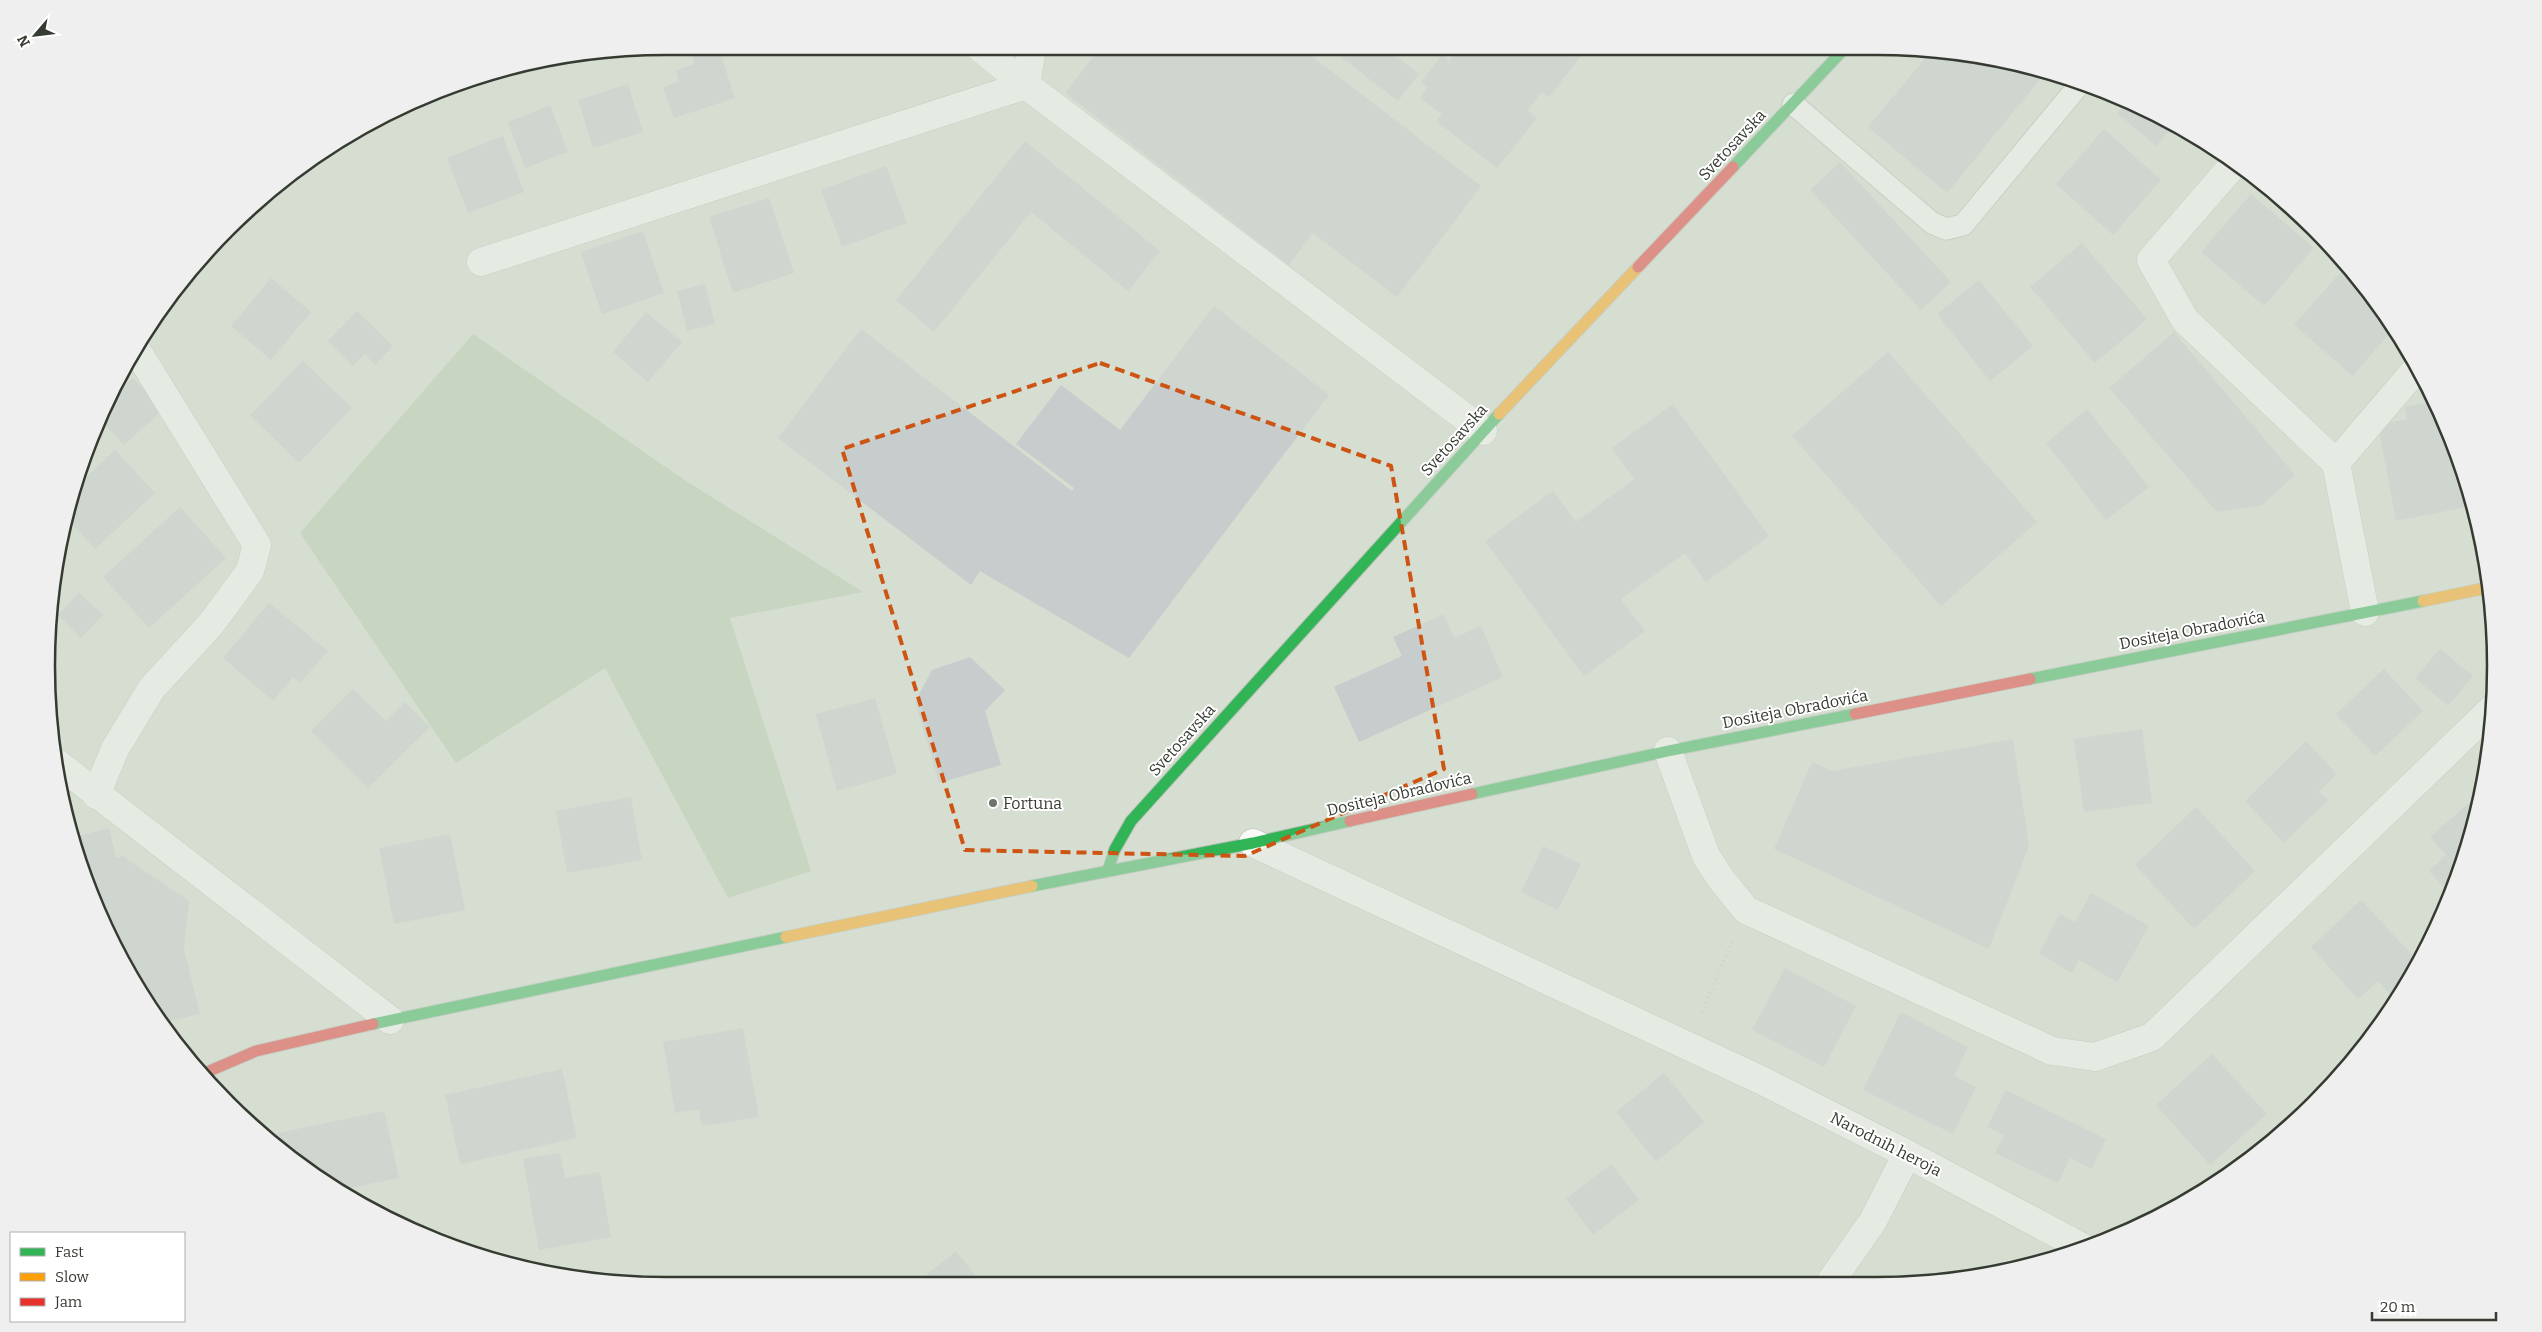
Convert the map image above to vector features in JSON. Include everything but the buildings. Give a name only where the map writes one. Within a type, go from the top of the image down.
[{"type":"street","points":[[990,55],[1026,85],[1483,431]]},
{"type":"street","points":[[1026,85],[1031,55]]},
{"type":"street","name":"Svetosavska","points":[[1108,870],[1115,849],[1131,821],[1483,431],[1839,55]]},
{"type":"street","points":[[481,262],[1026,85]]},
{"type":"street","points":[[2230,169],[2151,260],[2185,320],[2336,463],[2365,612]]},
{"type":"street","points":[[96,795],[115,749],[152,688],[217,616],[250,571],[257,545],[140,355]]},
{"type":"street","points":[[2336,463],[2412,374]]},
{"type":"street","name":"Dositeja Obradovića","points":[[209,1071],[256,1051],[390,1020],[1108,870],[1253,843],[1668,751],[2482,589]]},
{"type":"street","points":[[1668,751],[1706,856],[1721,879],[1746,910],[2052,1051],[2096,1057],[2152,1038],[2485,716]]},
{"type":"street","points":[[64,769],[390,1020]]},
{"type":"street","name":"Narodnih heroja","points":[[1253,843],[1763,1081],[1907,1154],[2076,1244]]},
{"type":"street","points":[[1834,1277],[1873,1221],[1907,1154]]},
{"type":"lane","points":[[1793,104],[1932,223],[1946,229],[1963,225],[2076,89]]},
{"type":"path","points":[[1687,1047],[1746,910]]},
{"type":"highlighted area","points":[[1100,363],[1391,466],[1444,769],[1245,856],[965,850],[842,449]]},
{"type":"green space","points":[[473,334],[683,479],[863,592],[730,618],[811,871],[728,898],[605,668],[456,763],[300,533]]},
{"type":"traffic: fast","points":[[1733,167],[1838,55]]},
{"type":"traffic: fast","points":[[1108,870],[1115,849],[1131,821],[1499,414]]},
{"type":"traffic: fast","points":[[2030,679],[2423,601]]},
{"type":"traffic: fast","points":[[1472,794],[1668,751],[1855,714]]},
{"type":"traffic: fast","points":[[1032,886],[1253,843],[1350,821]]},
{"type":"traffic: fast","points":[[373,1024],[786,937]]},
{"type":"traffic: slow","points":[[1499,414],[1638,267]]},
{"type":"traffic: slow","points":[[2423,601],[2482,589]]},
{"type":"traffic: slow","points":[[786,937],[1032,886]]},
{"type":"traffic: jam","points":[[1638,267],[1733,167]]},
{"type":"traffic: jam","points":[[1855,714],[2030,679]]},
{"type":"traffic: jam","points":[[1350,821],[1472,794]]},
{"type":"traffic: jam","points":[[209,1071],[256,1051],[373,1024]]},
{"type":"place","name":"Fortuna","points":[[993,803]]}]
